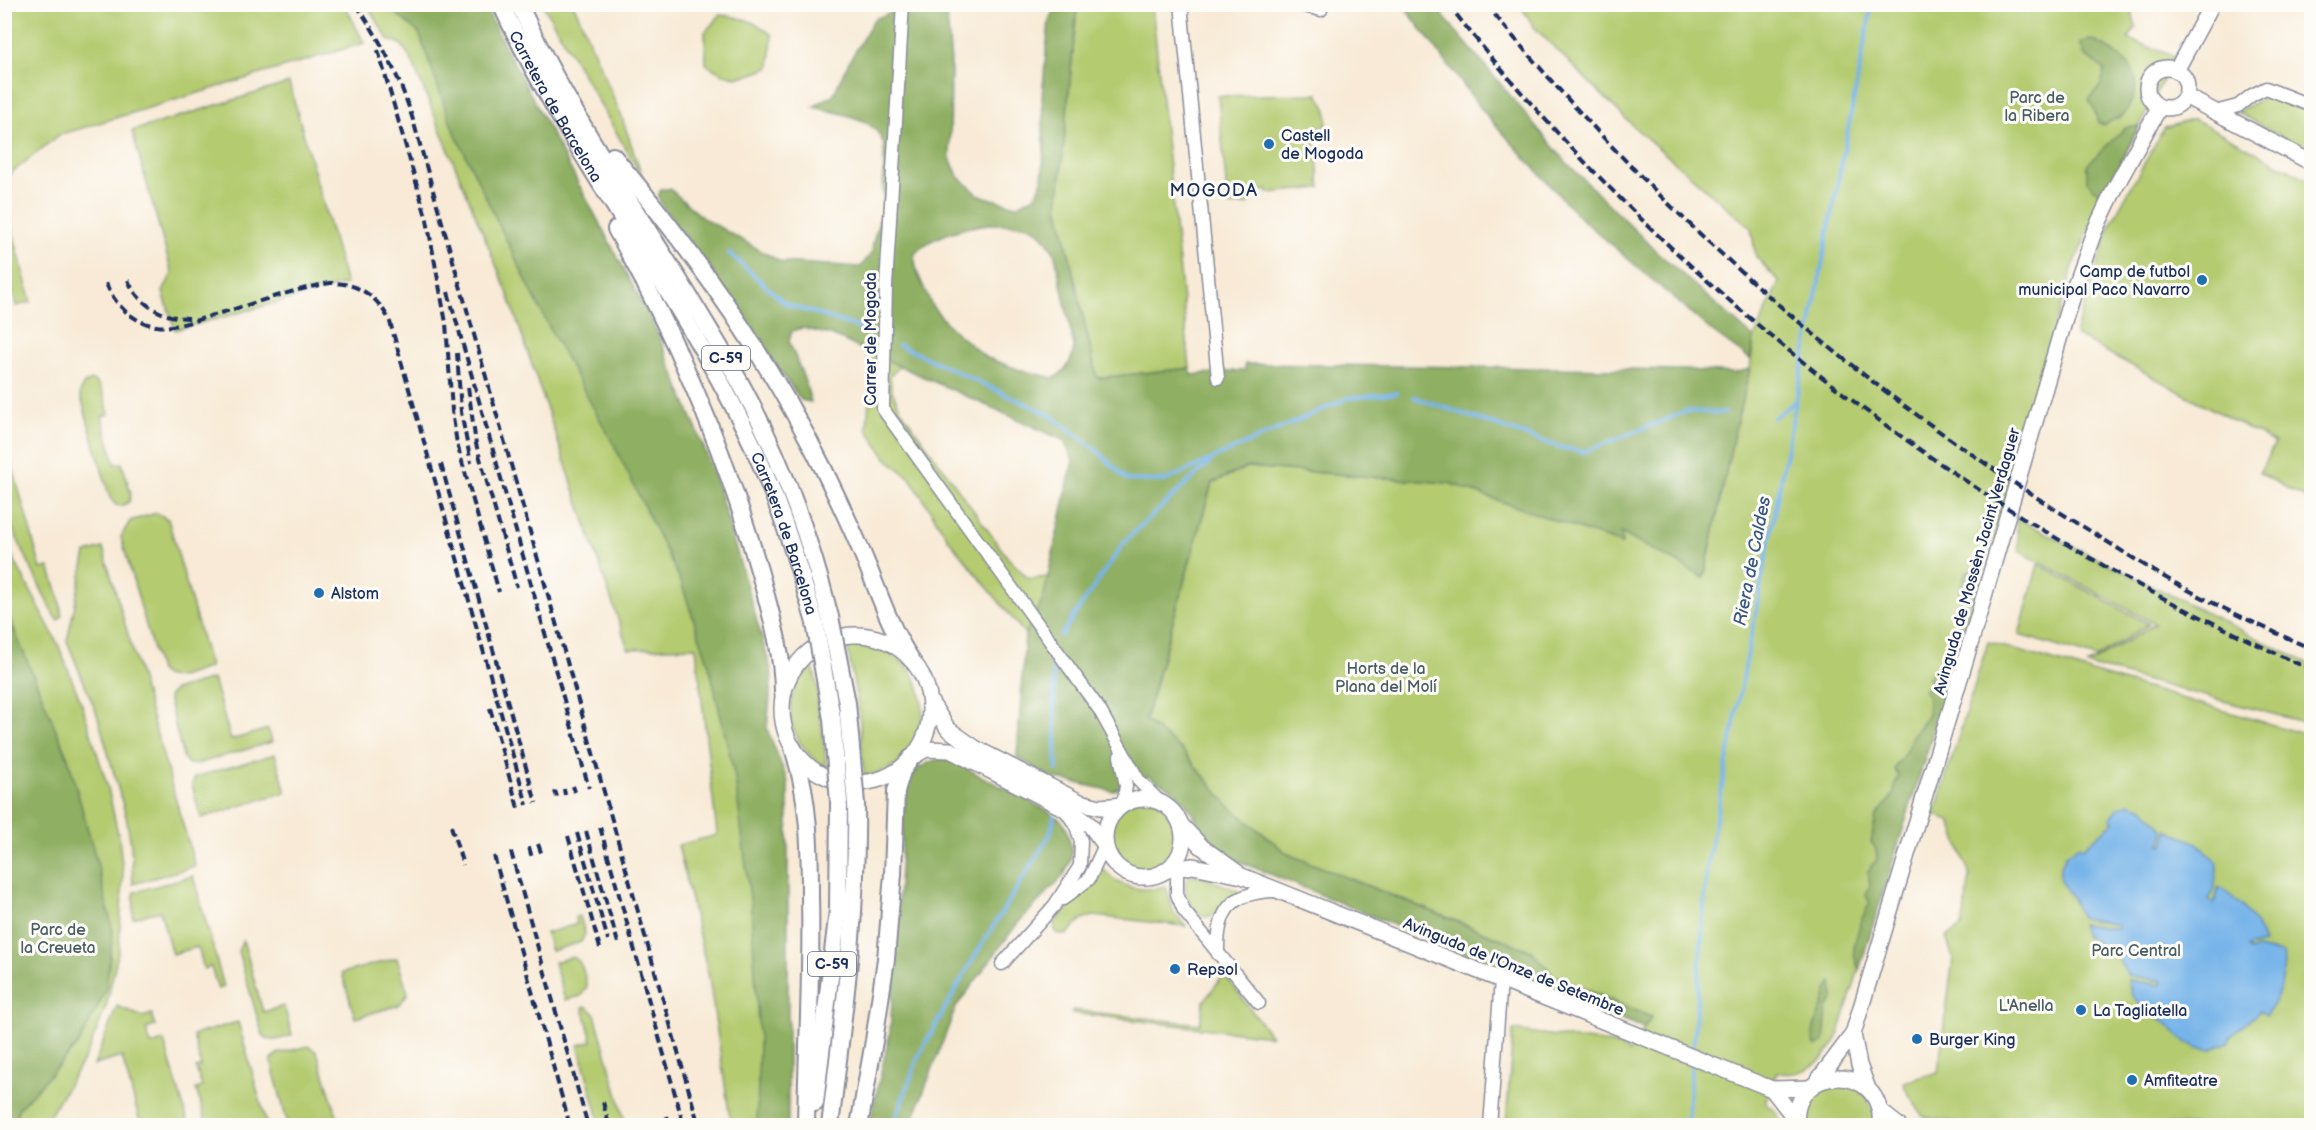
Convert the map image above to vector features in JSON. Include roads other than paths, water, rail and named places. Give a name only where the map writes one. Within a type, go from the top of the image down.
[{"type":"highway","name":"Carretera de Barcelona","points":[[501,4],[534,72],[572,139],[695,339],[743,426],[761,464],[822,620]]},
{"type":"highway","name":"Carretera de Barcelona","points":[[519,4],[536,40],[581,119],[708,327],[754,409],[796,504],[822,620],[849,723],[847,803],[838,910],[812,1125]]},
{"type":"highway","points":[[581,119],[687,249],[765,363],[835,491],[896,636],[910,658]]},
{"type":"highway","points":[[572,139],[670,334],[721,454],[767,600],[781,659],[783,692]]},
{"type":"highway","points":[[793,748],[803,784],[809,842],[811,939],[806,1125]]},
{"type":"highway","points":[[859,1125],[886,959],[893,874],[896,791],[902,771],[911,758]]},
{"type":"highway","name":"Carretera de Barcelona","points":[[830,1125],[853,932],[857,848],[847,803]]},
{"type":"main road","points":[[2177,69],[2212,4]]},
{"type":"main road","points":[[2164,67],[2177,69],[2188,82],[2187,97],[2175,108],[2159,108],[2149,99],[2146,85],[2152,73],[2164,67]]},
{"type":"main road","points":[[2187,97],[2312,163]]},
{"type":"main road","name":"Avinguda de Mossèn Jacint Verdaguer","points":[[1797,1123],[1798,1106],[1853,1034],[2074,288],[2094,232],[2116,186],[2159,108]]},
{"type":"main road","points":[[855,635],[875,637],[895,646],[910,658],[923,678],[930,701],[948,729],[975,748],[1080,802],[1100,807],[1123,805],[1143,799],[1161,803],[1171,810],[1181,825],[1182,848],[1172,869],[1154,876],[1141,877],[1128,874],[1116,866],[1105,845],[1090,825],[1063,807],[950,750],[926,749],[888,776],[850,784],[824,777],[802,761],[793,748],[782,723],[781,703],[790,674],[801,659],[817,645],[830,638],[855,635]]},
{"type":"main road","points":[[911,758],[921,744],[928,727],[930,701]]},
{"type":"main road","points":[[1105,845],[1105,832],[1109,821],[1123,805]]},
{"type":"main road","name":"Avinguda de l'Onze de Setembre","points":[[1181,825],[1202,846],[1242,876]]},
{"type":"main road","name":"Avinguda de l'Onze de Setembre","points":[[1172,869],[1199,866],[1242,876],[1772,1089],[1813,1085],[1827,1078],[1849,1078],[1868,1089]]},
{"type":"main road","name":"Avinguda de Mossèn Jacint Verdaguer","points":[[1853,1034],[1859,1065],[1868,1089],[1876,1101],[1880,1118]]},
{"type":"main road","points":[[1772,1089],[1797,1123]]},
{"type":"main road","points":[[1880,1118],[1899,1125]]},
{"type":"street","name":"Carrer de Mogoda","points":[[903,4],[886,286],[883,409],[1099,709],[1139,781],[1161,803]]},
{"type":"street","points":[[1181,4],[1218,378]]},
{"type":"street","points":[[1295,4],[1321,10]]},
{"type":"street","points":[[2215,112],[2238,106],[2266,88],[2312,106]]},
{"type":"street","name":"Carrer de Mogoda","points":[[1118,746],[1126,786],[1123,805]]},
{"type":"street","points":[[1002,964],[1054,906],[1075,877],[1080,866],[1081,841],[1076,826],[1063,807]]},
{"type":"street","points":[[1054,906],[1089,879],[1105,845]]},
{"type":"street","points":[[1172,869],[1177,894],[1184,911],[1259,1003]]},
{"type":"street","points":[[1218,954],[1217,932],[1230,906],[1263,891],[1280,891]]},
{"type":"street","points":[[1490,1125],[1501,980]]},
{"type":"water","points":[[2129,803],[2144,808],[2164,830],[2161,845],[2164,845],[2167,830],[2197,843],[2218,863],[2214,891],[2209,899],[2213,904],[2219,887],[2246,911],[2264,943],[2247,947],[2250,951],[2256,948],[2283,953],[2284,970],[2281,986],[2266,1015],[2260,1011],[2230,1037],[2229,1042],[2212,1049],[2197,1048],[2184,1041],[2163,1020],[2143,1008],[2132,995],[2128,980],[2161,985],[2162,981],[2127,975],[2117,956],[2085,935],[2081,924],[2118,929],[2118,925],[2081,918],[2060,880],[2060,869],[2066,855],[2079,846],[2083,848],[2114,822],[2111,818],[2118,808]]},
{"type":"waterway","name":"Riera de Caldes","points":[[1693,1053],[1707,866],[1872,4]]},
{"type":"waterway","points":[[729,253],[786,304],[864,329]]},
{"type":"waterway","points":[[899,345],[1050,415],[1098,451],[1127,480],[1165,481],[1209,460]]},
{"type":"waterway","points":[[1061,635],[1126,540],[1214,458],[1348,398],[1397,393]]},
{"type":"waterway","points":[[1414,397],[1559,447],[1584,452],[1687,411],[1725,413]]},
{"type":"waterway","points":[[1773,418],[1796,401]]},
{"type":"waterway","points":[[1053,662],[1057,770]]},
{"type":"waterway","points":[[893,1126],[919,1055],[973,959],[1051,833],[1054,816]]},
{"type":"waterway","name":"Riera de Caldes","points":[[1687,1126],[1692,1060]]},
{"type":"railway","points":[[356,4],[389,60],[413,120],[699,1126]]},
{"type":"railway","points":[[1448,4],[1521,92],[1599,177],[1681,257],[1767,332],[1857,404],[1950,470],[2047,532],[2146,589],[2291,661],[2312,669]]},
{"type":"railway","points":[[1486,4],[1616,151],[1756,285],[1831,348],[1908,408],[1987,465],[2136,560],[2215,604],[2312,649]]},
{"type":"railway","points":[[378,50],[427,220],[446,323],[452,411],[457,444],[499,592]]},
{"type":"railway","points":[[128,280],[138,297],[153,309],[171,316],[191,318]]},
{"type":"railway","points":[[106,283],[109,291],[125,311],[139,321],[163,327],[185,324],[286,293],[330,283],[358,288],[380,305],[390,322],[527,805]]},
{"type":"railway","points":[[448,292],[589,788]]},
{"type":"railway","points":[[457,353],[461,412],[471,463]]},
{"type":"railway","points":[[468,387],[476,444],[517,587]]},
{"type":"railway","points":[[441,464],[536,803]]},
{"type":"railway","points":[[490,708],[518,808]]},
{"type":"railway","points":[[573,786],[575,792]]},
{"type":"railway","points":[[564,789],[565,795]]},
{"type":"railway","points":[[555,791],[557,797]]},
{"type":"railway","points":[[451,826],[463,865]]},
{"type":"railway","points":[[600,827],[684,1126]]},
{"type":"railway","points":[[586,831],[618,943]]},
{"type":"railway","points":[[577,833],[608,940]]},
{"type":"railway","points":[[568,836],[600,948]]},
{"type":"railway","points":[[538,844],[542,855]]},
{"type":"railway","points":[[529,847],[532,858]]},
{"type":"railway","points":[[511,852],[588,1126]]},
{"type":"railway","points":[[494,856],[570,1126]]},
{"type":"railway","points":[[603,1102],[609,1126]]},
{"type":"railway","points":[[667,1116],[670,1126]]},
{"type":"railway","points":[[649,1122],[650,1126]]},
{"type":"place","name":"Castell de Mogoda","points":[[1269,144]]},
{"type":"place","name":"Camp de futbol municipal Paco Navarro","points":[[2202,280]]},
{"type":"place","name":"Alstom","points":[[319,593]]},
{"type":"place","name":"Repsol","points":[[1175,969]]},
{"type":"place","name":"La Tagliatella","points":[[2081,1010]]},
{"type":"place","name":"Burger King","points":[[1917,1039]]},
{"type":"place","name":"Amfiteatre","points":[[2132,1080]]},
{"type":"district","name":"MOGODA","points":[[1214,190]]},
{"type":"park label","name":"Parc de la Ribera","points":[[2037,106]]},
{"type":"park label","name":"Horts de la Plana del Molí","points":[[1386,677]]},
{"type":"park label","name":"Parc de la Creueta","points":[[58,938]]},
{"type":"park label","name":"Parc Central","points":[[2136,950]]},
{"type":"park label","name":"L'Anella","points":[[2026,1005]]}]
